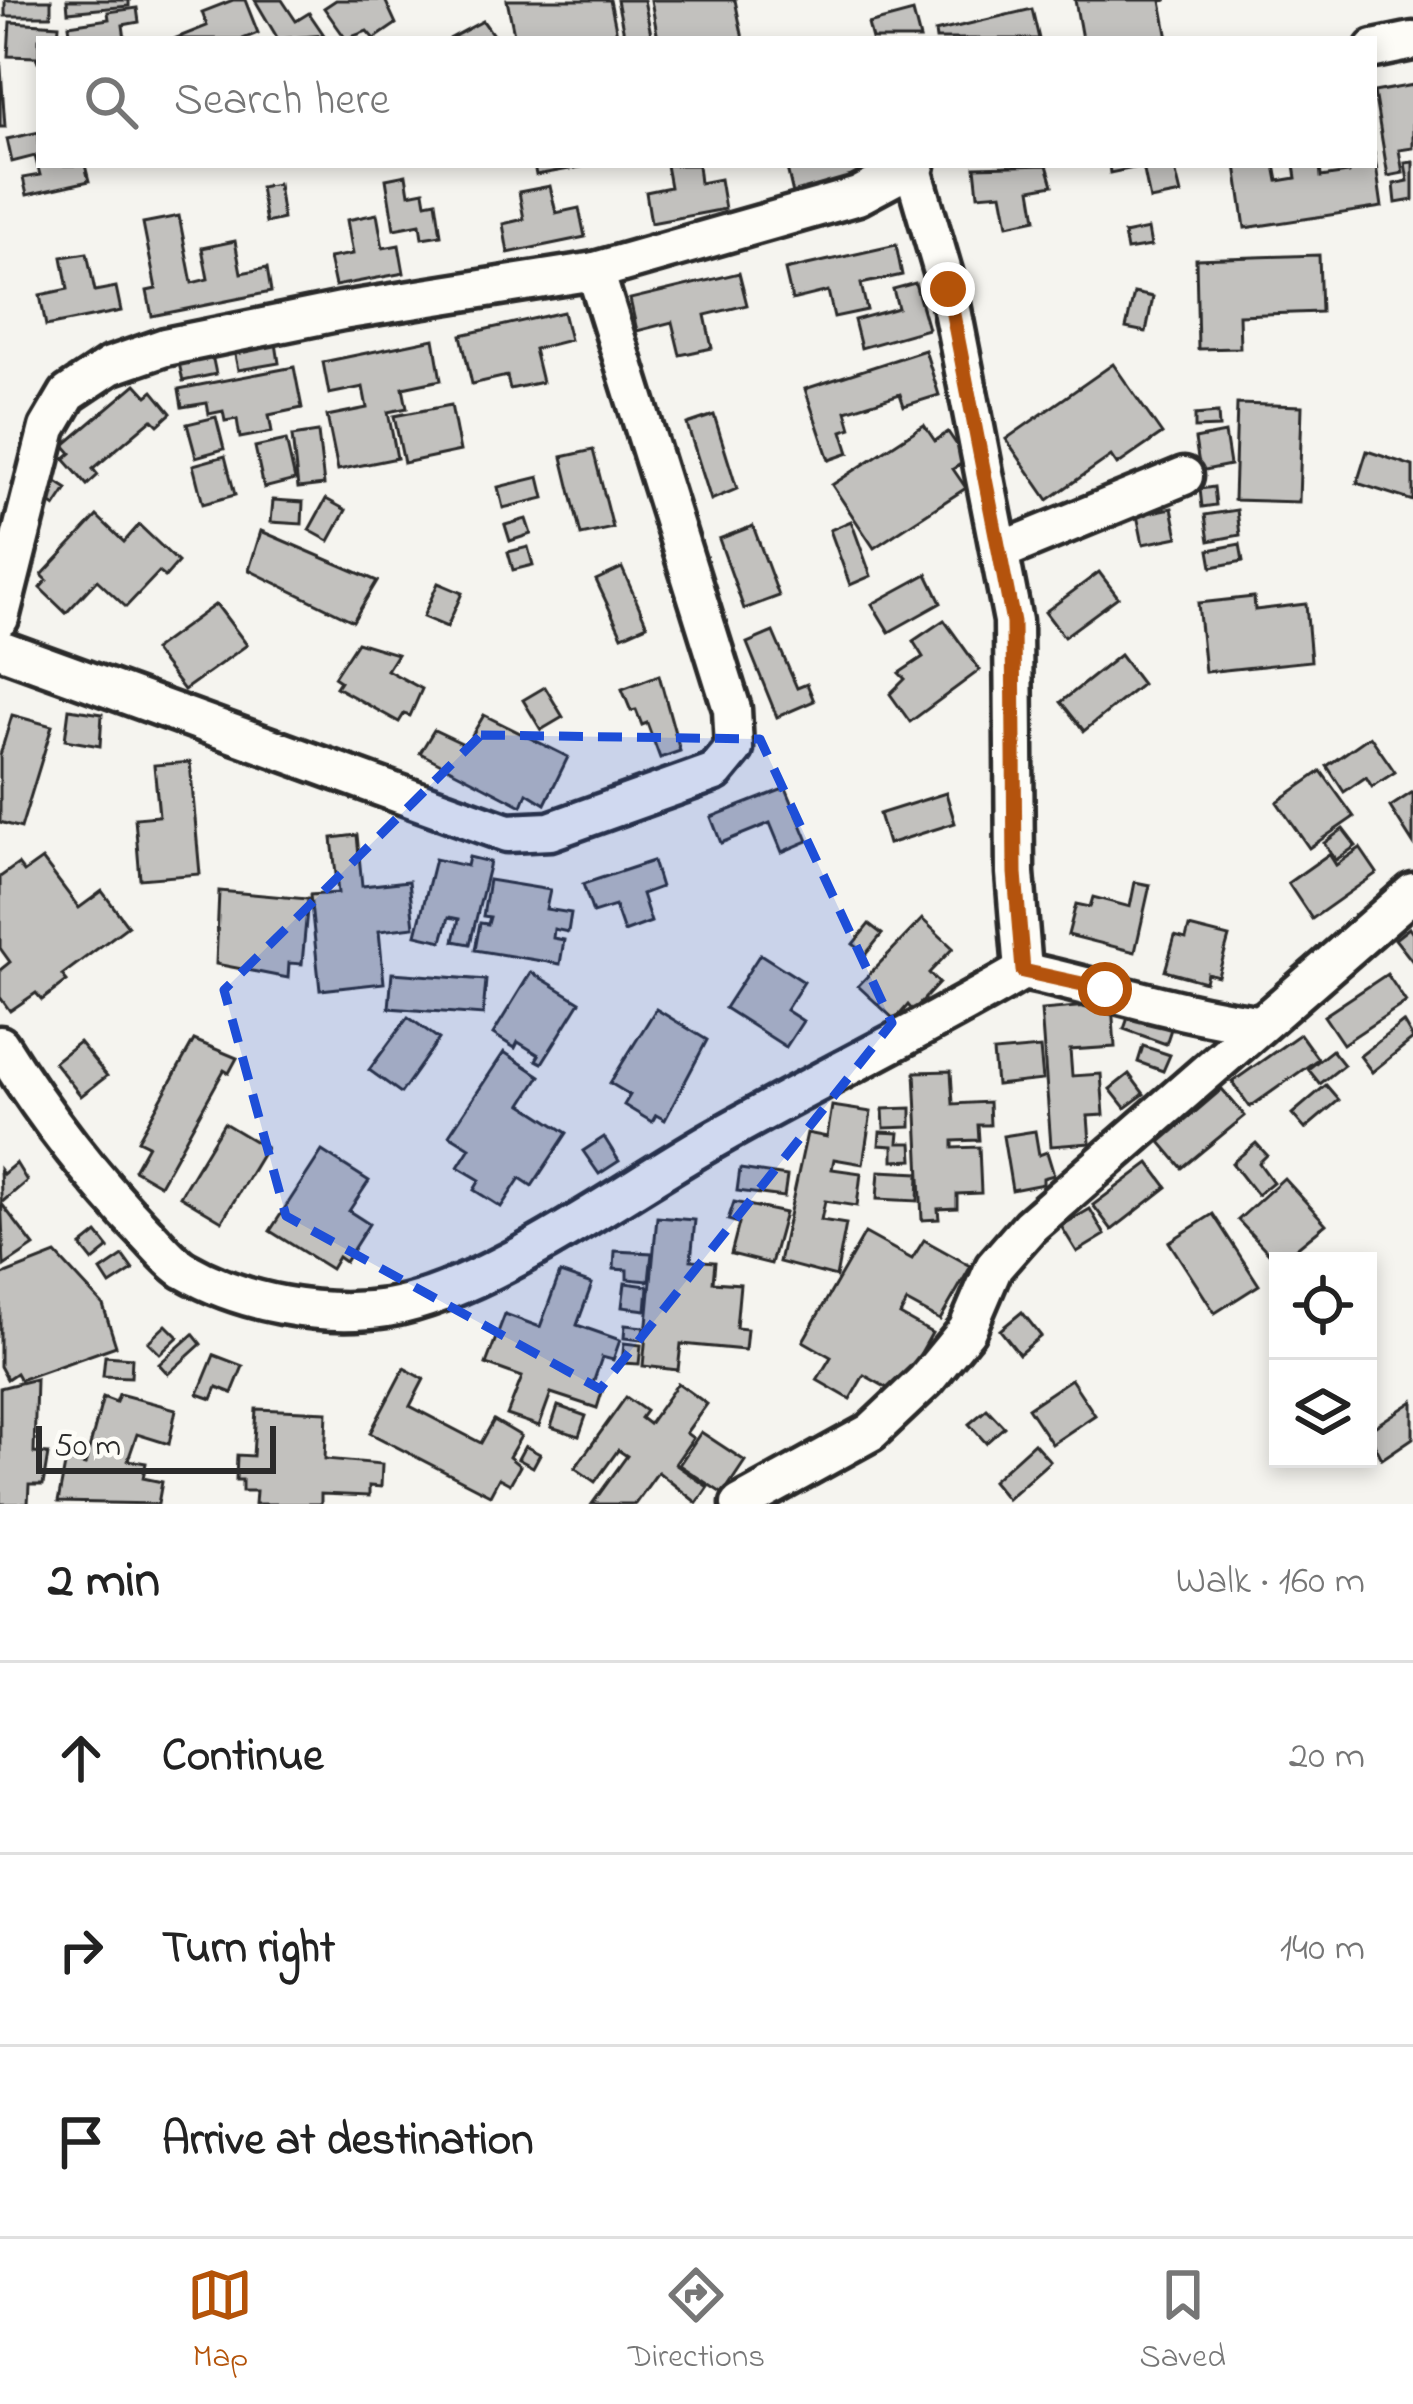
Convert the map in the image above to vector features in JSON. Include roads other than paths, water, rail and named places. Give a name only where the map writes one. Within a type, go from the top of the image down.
[{"type":"street","points":[[1377,48],[1413,41]]},
{"type":"street","points":[[0,618],[47,428],[68,394],[110,367],[165,347],[342,311],[595,271],[858,196],[913,168]]},
{"type":"street","points":[[915,168],[948,289],[1013,622],[1015,873],[1023,971]]},
{"type":"street","points":[[0,649],[507,832],[550,831],[715,772],[734,749],[732,709],[595,271]]},
{"type":"street","points":[[1001,551],[1184,476]]},
{"type":"street","points":[[740,1504],[871,1432],[926,1380],[967,1330],[994,1268],[1030,1226],[1413,892]]},
{"type":"street","points":[[0,1045],[99,1183],[182,1269],[280,1307],[387,1308],[461,1282],[597,1212],[718,1137],[887,1051],[1023,971],[1105,989],[1167,1011],[1258,1024]]}]
